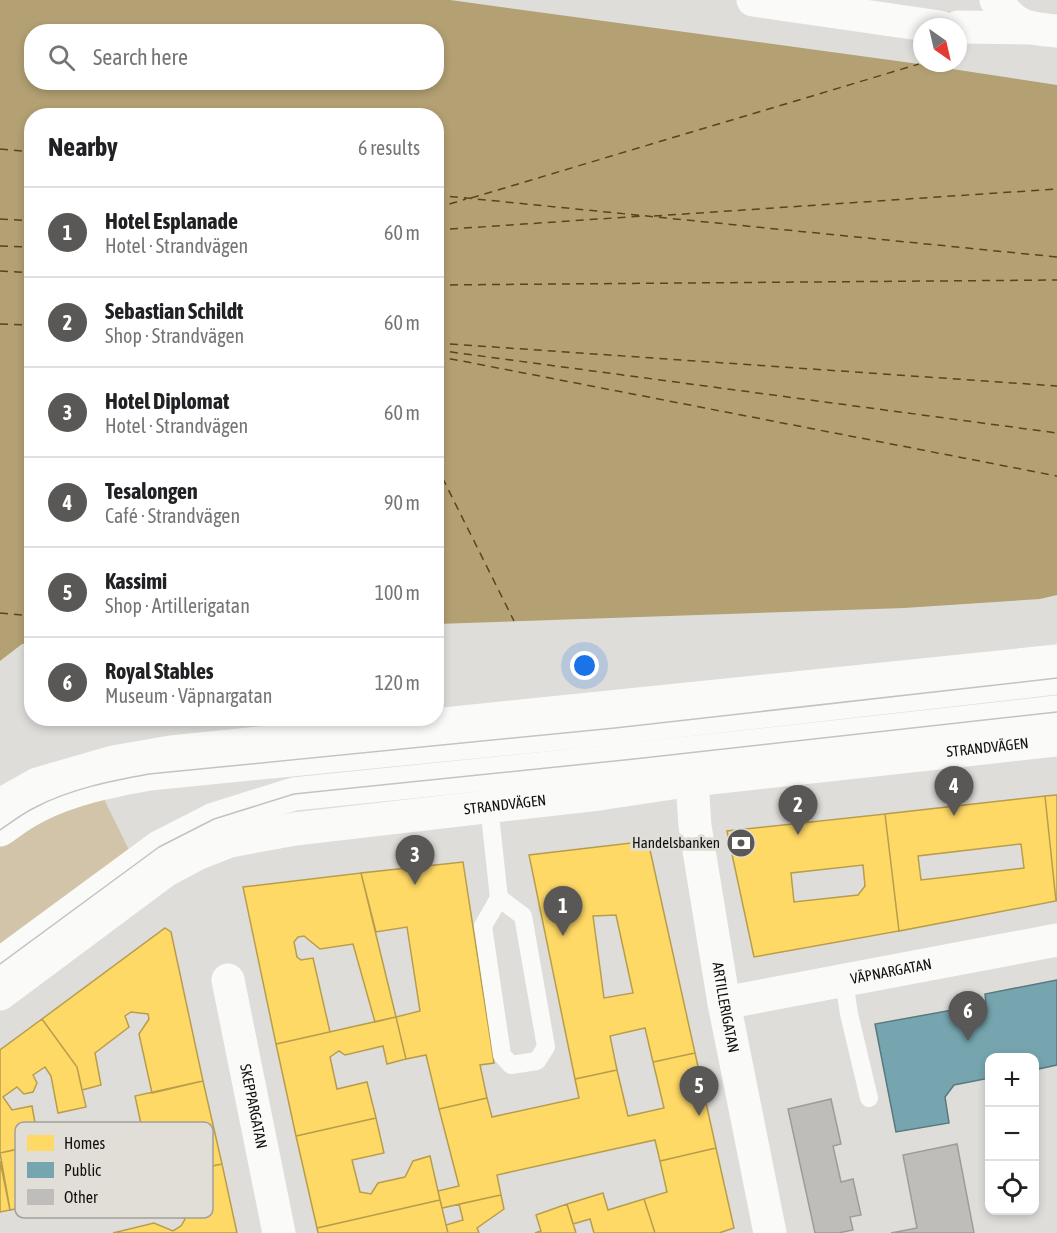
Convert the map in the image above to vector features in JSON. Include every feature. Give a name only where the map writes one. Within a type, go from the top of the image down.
[{"type":"street","points":[[753,0],[913,23]]},
{"type":"street","points":[[996,0],[1009,18],[1045,29]]},
{"type":"street","points":[[967,27],[1045,29]]},
{"type":"street","points":[[444,724],[1057,661]]},
{"type":"street","points":[[0,830],[36,807],[75,791],[149,774],[615,728],[1057,678]]},
{"type":"street","name":"STRANDVÄGEN","points":[[0,964],[159,847],[214,819],[294,795],[1057,712]]},
{"type":"street","points":[[0,805],[37,784],[113,762],[171,752],[424,726]]},
{"type":"street","name":"STRANDVÄGEN","points":[[0,994],[165,871],[196,854],[230,842],[295,829],[637,789],[692,780],[1057,740]]},
{"type":"street","name":"ARTILLERIGATAN","points":[[692,780],[695,826],[724,1003],[766,1232]]},
{"type":"street","name":"VÄPNARGATAN","points":[[724,1003],[1057,940]]},
{"type":"street","name":"SKEPPARGATAN","points":[[228,980],[279,1233]]},
{"type":"lane","points":[[489,807],[500,898],[483,926],[502,1055],[510,1065],[537,1061],[546,1047],[523,916],[500,898]]},
{"type":"lane","points":[[844,981],[849,1014],[869,1098]]},
{"type":"shaded area","points":[[0,0],[450,0],[913,63],[913,72],[967,71],[1057,85],[1057,595],[1040,599],[904,608],[444,624],[444,108],[24,108],[24,644],[0,661]]},
{"type":"shaded area","points":[[102,795],[129,850],[0,946],[0,844],[38,817]]},
{"type":"building: Homes","points":[[1057,795],[1057,901],[1056,901],[1045,796]]},
{"type":"building: Homes","points":[[1045,796],[1056,901],[899,931],[885,814]],"holes":[[[1021,844],[1024,868],[921,880],[918,856]]]},
{"type":"building: Homes","points":[[885,814],[899,931],[754,957],[727,831]],"holes":[[[863,865],[865,886],[858,895],[794,902],[791,873]]]},
{"type":"building: Homes","points":[[648,841],[695,1053],[653,1062],[645,1028],[610,1036],[617,1070],[575,1079],[529,855]],"holes":[[[616,915],[633,993],[604,998],[593,916]]]},
{"type":"building: Homes","points":[[463,862],[494,1063],[480,1065],[487,1098],[439,1109],[426,1055],[406,1059],[396,1017],[420,1011],[407,927],[376,932],[361,873]]},
{"type":"building: Homes","points":[[361,873],[396,1017],[375,1022],[353,944],[320,949],[304,936],[298,937],[294,942],[297,957],[301,960],[313,958],[330,1032],[276,1044],[243,887]]},
{"type":"building: Homes","points":[[165,928],[171,932],[203,1081],[152,1093],[139,1034],[149,1019],[148,1014],[131,1012],[125,1016],[129,1027],[95,1053],[101,1085],[82,1090],[77,1067],[42,1019]]},
{"type":"building: Homes","points":[[396,1017],[406,1059],[387,1064],[383,1046],[345,1055],[339,1051],[330,1057],[337,1089],[367,1082],[376,1118],[296,1136],[276,1044]]},
{"type":"building: Homes","points":[[42,1019],[77,1067],[86,1107],[58,1113],[51,1076],[45,1067],[33,1075],[37,1083],[33,1092],[24,1094],[17,1087],[3,1097],[12,1110],[32,1106],[35,1122],[15,1122],[15,1150],[0,1153],[0,1050]]},
{"type":"building: Homes","points":[[695,1053],[716,1148],[660,1161],[655,1140],[497,1175],[501,1195],[442,1208],[438,1191],[459,1186],[439,1109],[487,1098],[492,1117],[579,1098],[575,1079],[617,1070],[628,1116],[664,1108],[653,1062]]},
{"type":"building: Homes","points":[[203,1081],[212,1122],[141,1122],[135,1096]]},
{"type":"building: Homes","points":[[376,1118],[384,1153],[352,1160],[360,1192],[371,1194],[378,1183],[405,1177],[413,1161],[430,1156],[440,1200],[317,1228],[296,1136]]},
{"type":"building: Homes","points":[[213,1125],[222,1164],[213,1166]]},
{"type":"building: Homes","points":[[716,1148],[734,1228],[719,1233],[655,1233],[644,1199],[667,1192],[660,1161]]},
{"type":"building: Homes","points":[[15,1150],[15,1209],[10,1210],[0,1153]]},
{"type":"building: Homes","points":[[0,1161],[10,1210],[0,1212]]},
{"type":"building: Homes","points":[[222,1164],[237,1233],[113,1233],[154,1223],[173,1231],[181,1226],[184,1218],[213,1218],[213,1166]]},
{"type":"building: Homes","points":[[603,1193],[608,1210],[644,1199],[655,1233],[594,1233],[590,1219],[573,1224],[567,1204]]},
{"type":"building: Homes","points":[[501,1195],[504,1209],[477,1228],[479,1233],[448,1233],[446,1225],[463,1220],[459,1204]]},
{"type":"building: Homes","points":[[440,1200],[448,1233],[318,1233],[317,1228]]},
{"type":"building: Homes","points":[[567,1204],[576,1233],[535,1233],[541,1231],[536,1215]]},
{"type":"building: Public","points":[[1057,980],[1057,1065],[1039,1069],[1039,1053],[985,1053],[985,1079],[954,1085],[945,1097],[949,1123],[896,1132],[875,1024],[986,1004],[985,994]]},
{"type":"building: Other","points":[[831,1099],[841,1144],[833,1146],[841,1182],[853,1179],[861,1215],[850,1217],[853,1230],[838,1233],[815,1233],[788,1109]]},
{"type":"building: Other","points":[[957,1144],[974,1233],[891,1233],[917,1228],[903,1155]]},
{"type":"ferry route","points":[[471,198],[913,66]]},
{"type":"ferry route","points":[[0,149],[24,151]]},
{"type":"ferry route","points":[[654,216],[1057,189]]},
{"type":"ferry route","points":[[444,196],[1057,257]]},
{"type":"ferry route","points":[[444,206],[466,199]]},
{"type":"ferry route","points":[[444,229],[643,216]]},
{"type":"ferry route","points":[[0,219],[24,220]]},
{"type":"ferry route","points":[[0,246],[24,247]]},
{"type":"ferry route","points":[[0,271],[24,272]]},
{"type":"ferry route","points":[[444,285],[1057,280]]},
{"type":"ferry route","points":[[0,324],[24,325]]},
{"type":"ferry route","points":[[444,344],[1057,386]]},
{"type":"ferry route","points":[[444,351],[1057,433]]},
{"type":"ferry route","points":[[444,358],[1057,476]]},
{"type":"ferry route","points":[[444,481],[514,621]]},
{"type":"ferry route","points":[[0,613],[24,615]]},
{"type":"tram line","points":[[0,830],[31,809],[63,795],[149,774],[615,728],[1057,678]]},
{"type":"tram line","points":[[0,964],[159,847],[214,819],[294,794],[1057,712]]},
{"type":"place","name":"Tesalongen","points":[[954,816]]},
{"type":"place","name":"Sebastian Schildt","points":[[798,835]]},
{"type":"place","name":"Handelsbanken","points":[[741,843]]},
{"type":"place","name":"Hotel Diplomat","points":[[415,885]]},
{"type":"place","name":"Hotel Esplanade","points":[[563,936]]},
{"type":"place","name":"Royal Stables","points":[[968,1041]]},
{"type":"place","name":"Kassimi","points":[[699,1116]]}]
